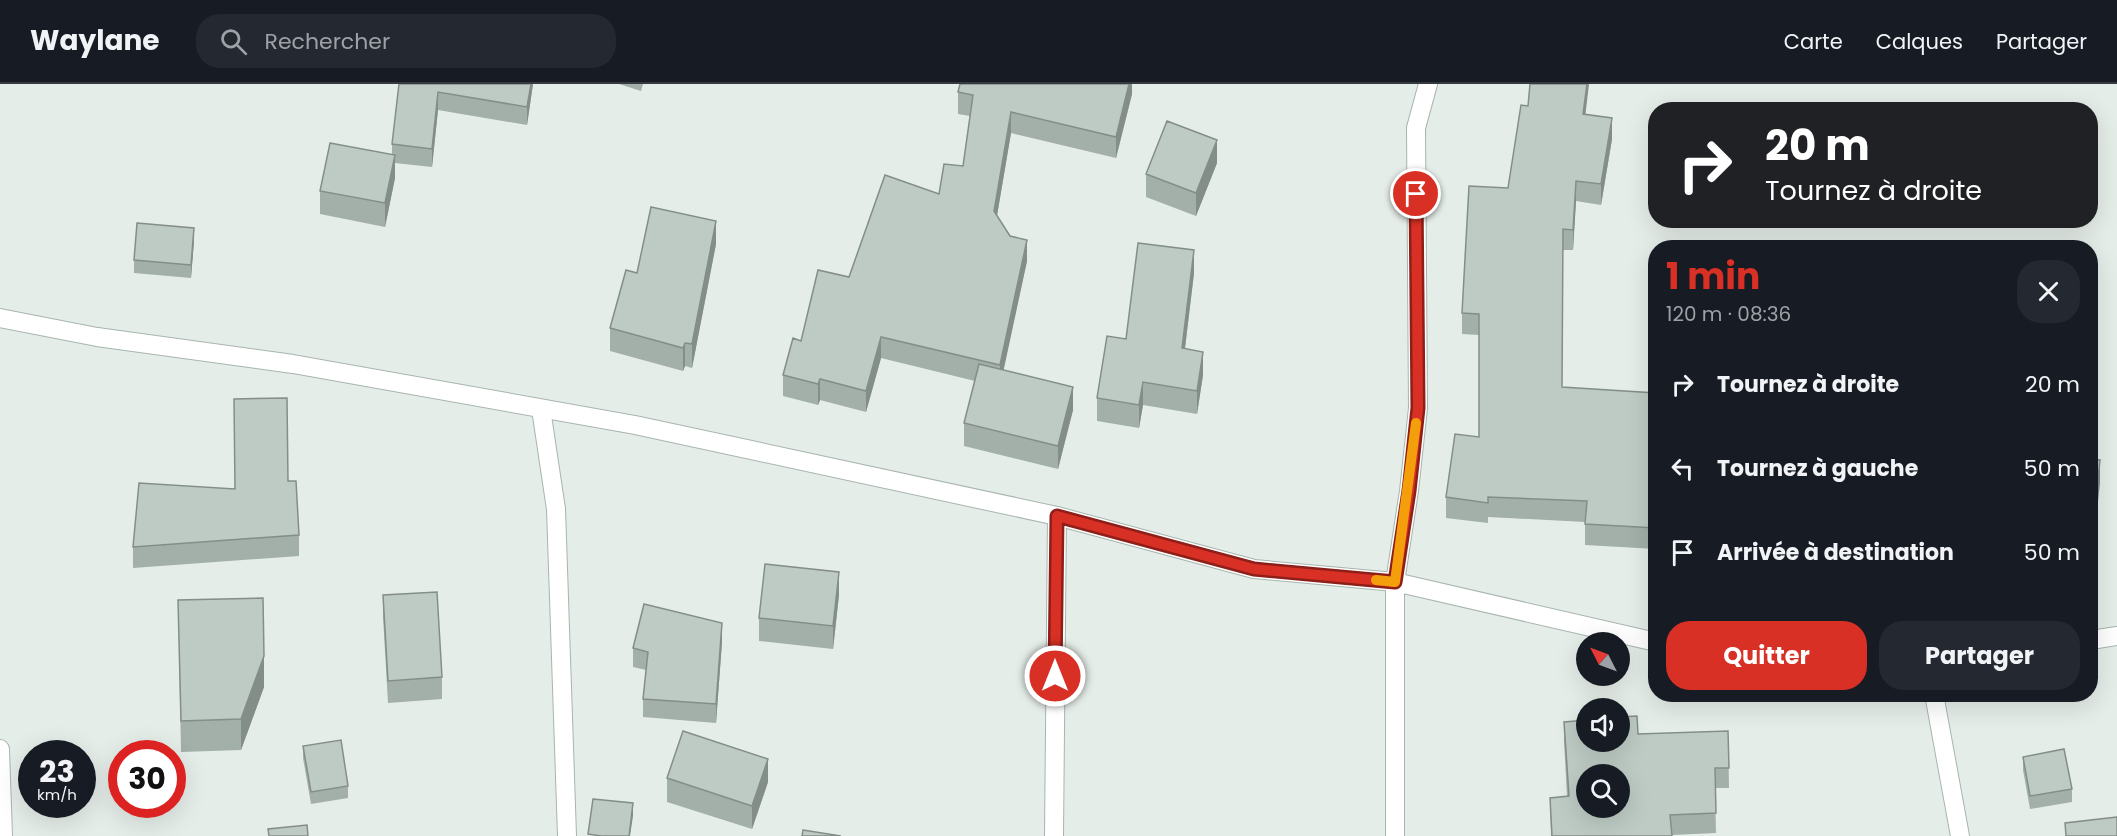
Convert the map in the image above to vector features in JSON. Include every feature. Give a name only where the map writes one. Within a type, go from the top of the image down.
[{"type":"street","points":[[1395,836],[1395,582],[1409,491],[1418,408],[1416,128],[1428,84]]},
{"type":"street","points":[[0,318],[97,337],[294,364],[647,428],[1057,516],[1254,569],[1395,582],[1648,640]]},
{"type":"street","points":[[542,409],[556,509],[567,836]]},
{"type":"street","points":[[1054,836],[1057,516]]},
{"type":"street","points":[[2098,639],[2117,636]]},
{"type":"street","points":[[1935,702],[1960,836]]},
{"type":"street","points":[[0,749],[3,836]]},
{"type":"building","points":[[399,84],[531,84],[527,107],[438,92],[432,149],[392,144]]},
{"type":"building","points":[[960,84],[1129,84],[1116,137],[1011,112],[994,211],[1010,236],[1027,240],[1000,365],[881,337],[866,391],[820,379],[818,384],[783,375],[793,338],[801,341],[818,270],[849,277],[885,175],[939,194],[944,164],[963,166],[973,95],[958,92]]},
{"type":"building","points":[[1530,84],[1587,84],[1583,114],[1612,118],[1601,184],[1576,181],[1573,230],[1563,229],[1562,387],[1648,392],[1648,528],[1585,524],[1587,501],[1488,497],[1488,503],[1446,497],[1455,434],[1479,437],[1479,314],[1462,313],[1469,186],[1508,188],[1521,105],[1528,106]]},
{"type":"building","points":[[1167,121],[1217,140],[1196,193],[1146,174]]},
{"type":"building","points":[[330,143],[395,155],[385,203],[320,191]]},
{"type":"building","points":[[651,207],[716,221],[692,344],[685,343],[683,348],[610,328],[626,270],[637,273]]},
{"type":"building","points":[[137,223],[194,228],[191,265],[134,260]]},
{"type":"building","points":[[1138,243],[1194,250],[1182,348],[1203,352],[1197,391],[1143,382],[1139,405],[1097,398],[1107,336],[1126,339]]},
{"type":"building","points":[[979,364],[1073,387],[1058,446],[964,423]]},
{"type":"building","points":[[287,398],[288,481],[296,481],[299,535],[133,547],[139,483],[235,489],[234,399]]},
{"type":"building","points":[[765,564],[839,572],[833,626],[759,618]]},
{"type":"building","points":[[437,592],[442,677],[388,681],[383,595]]},
{"type":"building","points":[[263,598],[264,656],[241,719],[181,721],[178,600]]},
{"type":"building","points":[[644,604],[722,623],[716,704],[643,699],[648,652],[633,648]]},
{"type":"building","points":[[1630,716],[1637,716],[1638,734],[1728,731],[1729,768],[1715,768],[1716,813],[1670,815],[1672,836],[1552,836],[1550,798],[1569,796],[1564,722],[1576,721],[1576,752],[1630,752]]},
{"type":"building","points":[[683,731],[768,759],[752,806],[667,778]]},
{"type":"building","points":[[341,740],[348,786],[311,792],[303,746]]},
{"type":"building","points":[[2064,749],[2072,789],[2030,796],[2023,757]]},
{"type":"building","points":[[593,799],[633,803],[629,836],[588,834]]},
{"type":"building","points":[[2117,817],[2117,836],[2066,836],[2065,823]]},
{"type":"building","points":[[307,825],[308,836],[269,836],[268,829]]},
{"type":"building","points":[[803,830],[841,836],[802,836]]},
{"type":"slow traffic","points":[[1376,580],[1395,582],[1409,491],[1416,423]]},
{"type":"route","points":[[1055,676],[1057,516],[1254,569],[1395,582],[1409,491],[1418,408],[1416,194]]}]
